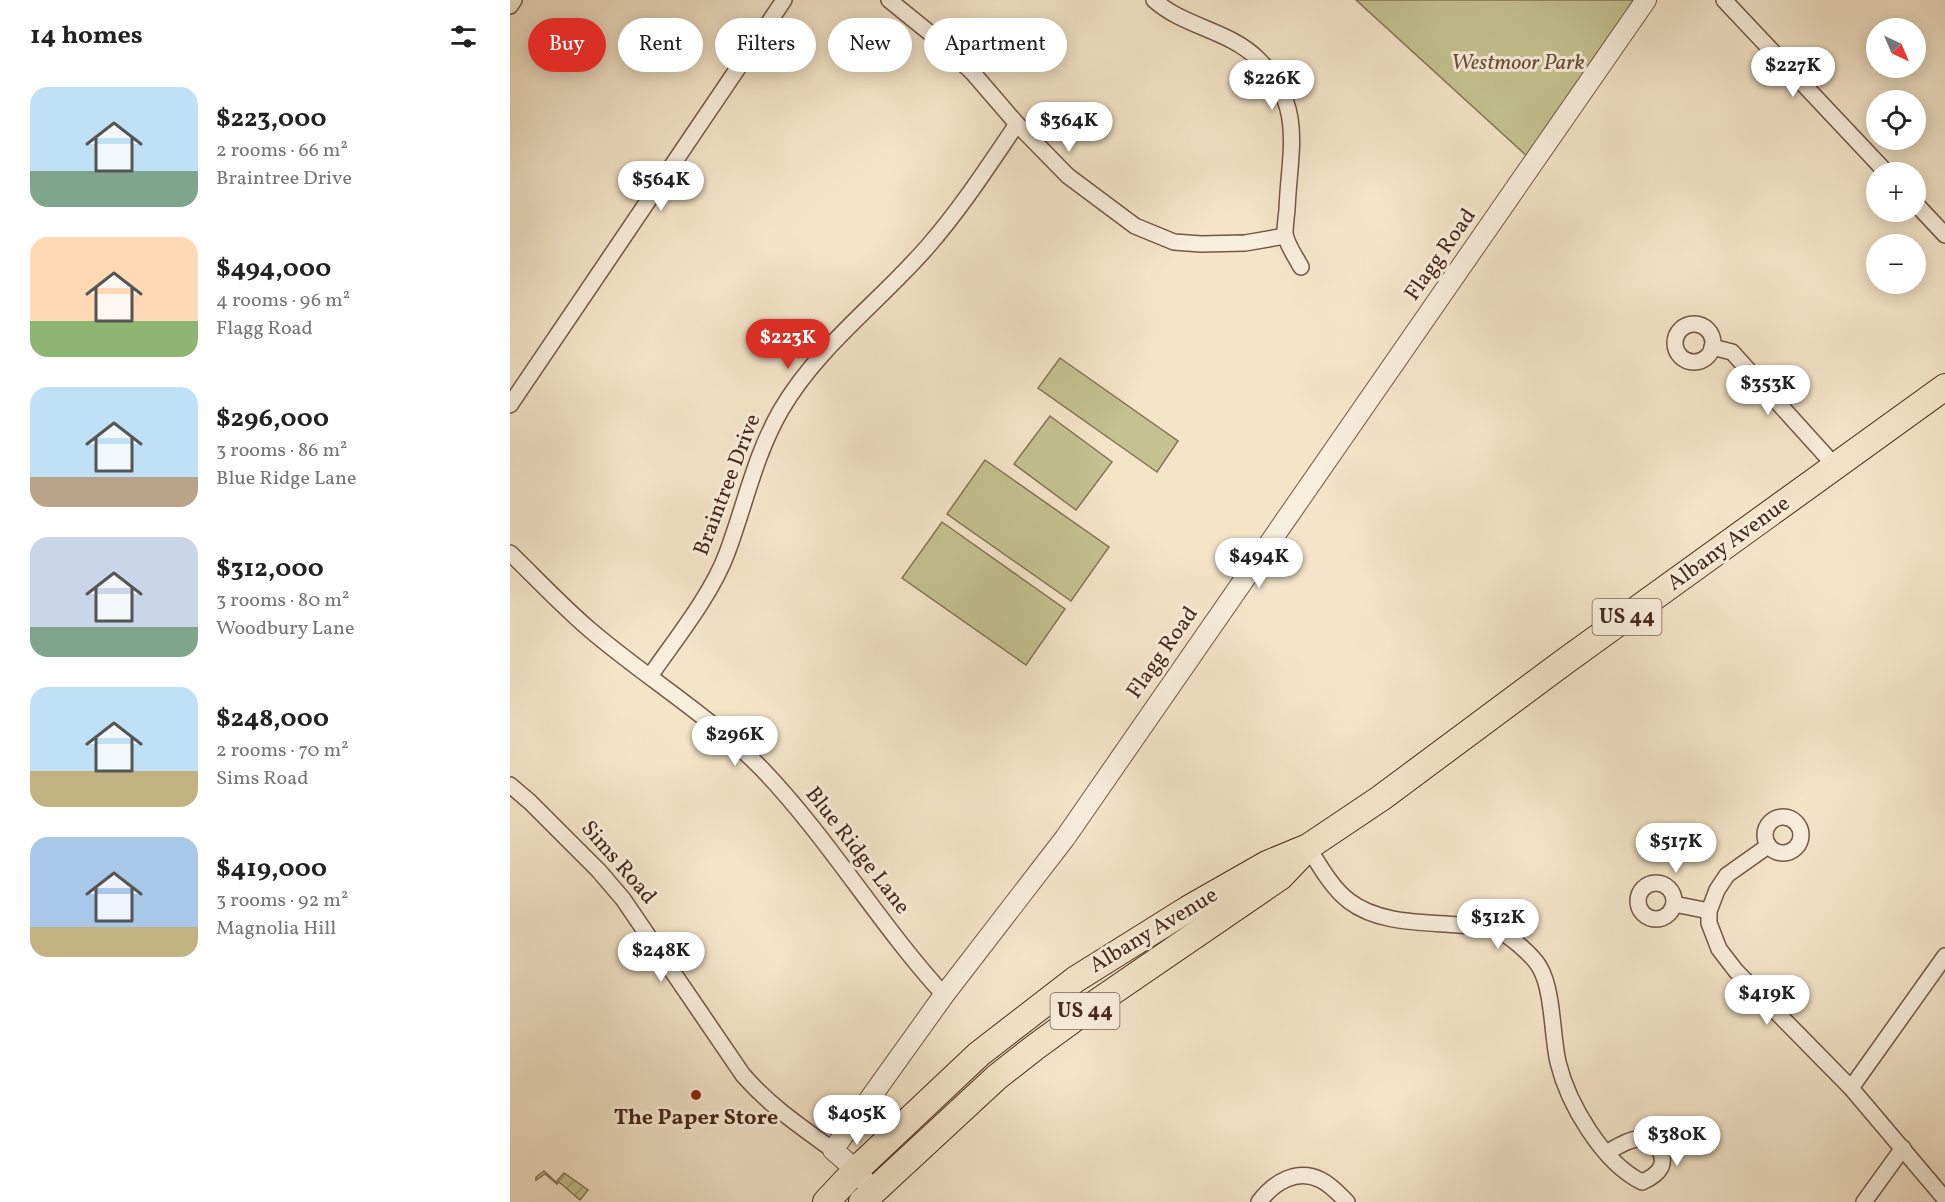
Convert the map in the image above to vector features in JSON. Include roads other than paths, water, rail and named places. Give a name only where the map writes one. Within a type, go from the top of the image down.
[{"type":"highway","name":"Albany Avenue","points":[[826,1202],[856,1170],[979,1054],[1076,979],[1188,909],[1257,870],[1308,847],[1381,798],[1564,662],[1945,387]]},
{"type":"highway","name":"Albany Avenue","points":[[867,1196],[997,1077],[1093,1005],[1280,877],[1308,847]]},
{"type":"street","points":[[510,6],[514,0]]},
{"type":"street","points":[[510,405],[784,0]]},
{"type":"street","points":[[889,0],[936,38],[973,73],[1017,124],[1068,176],[1094,198],[1135,226],[1161,238],[1201,244],[1245,243],[1285,236]]},
{"type":"street","points":[[1154,0],[1182,18],[1242,45],[1258,59],[1281,91],[1289,110],[1293,130],[1285,236],[1301,267]]},
{"type":"street","name":"Flagg Road","points":[[833,1150],[945,995],[1065,838],[1646,0]]},
{"type":"street","points":[[1724,0],[1877,162]]},
{"type":"street","name":"Braintree Drive","points":[[650,676],[705,596],[726,556],[761,451],[782,410],[811,367],[929,246],[1017,124]]},
{"type":"street","points":[[1926,215],[1945,235]]},
{"type":"street","points":[[1712,347],[1732,352],[1836,467]]},
{"type":"street","name":"Blue Ridge Lane","points":[[510,553],[589,629],[726,737],[761,769],[819,834],[918,967],[945,995]]},
{"type":"street","name":"Sims Road","points":[[510,785],[599,871],[623,899],[743,1075],[761,1095],[856,1170],[867,1196]]},
{"type":"street","points":[[1768,846],[1727,876],[1717,890],[1709,911],[1712,934],[1726,960],[1851,1088],[1945,1199]]},
{"type":"street","points":[[1308,847],[1321,869],[1342,895],[1370,913],[1397,920],[1495,928],[1520,945],[1540,968],[1547,990],[1558,1063],[1575,1108],[1606,1153]]},
{"type":"street","points":[[1674,904],[1709,911]]},
{"type":"street","points":[[1851,1088],[1945,956]]},
{"type":"street","points":[[1864,1202],[1903,1148]]},
{"type":"street","points":[[1259,1202],[1280,1181],[1301,1176],[1312,1176],[1322,1180],[1347,1202]]},
{"type":"place","name":"The Paper Store","points":[[696,1095]]},
{"type":"park label","name":"Westmoor Park","points":[[1518,63]]}]
